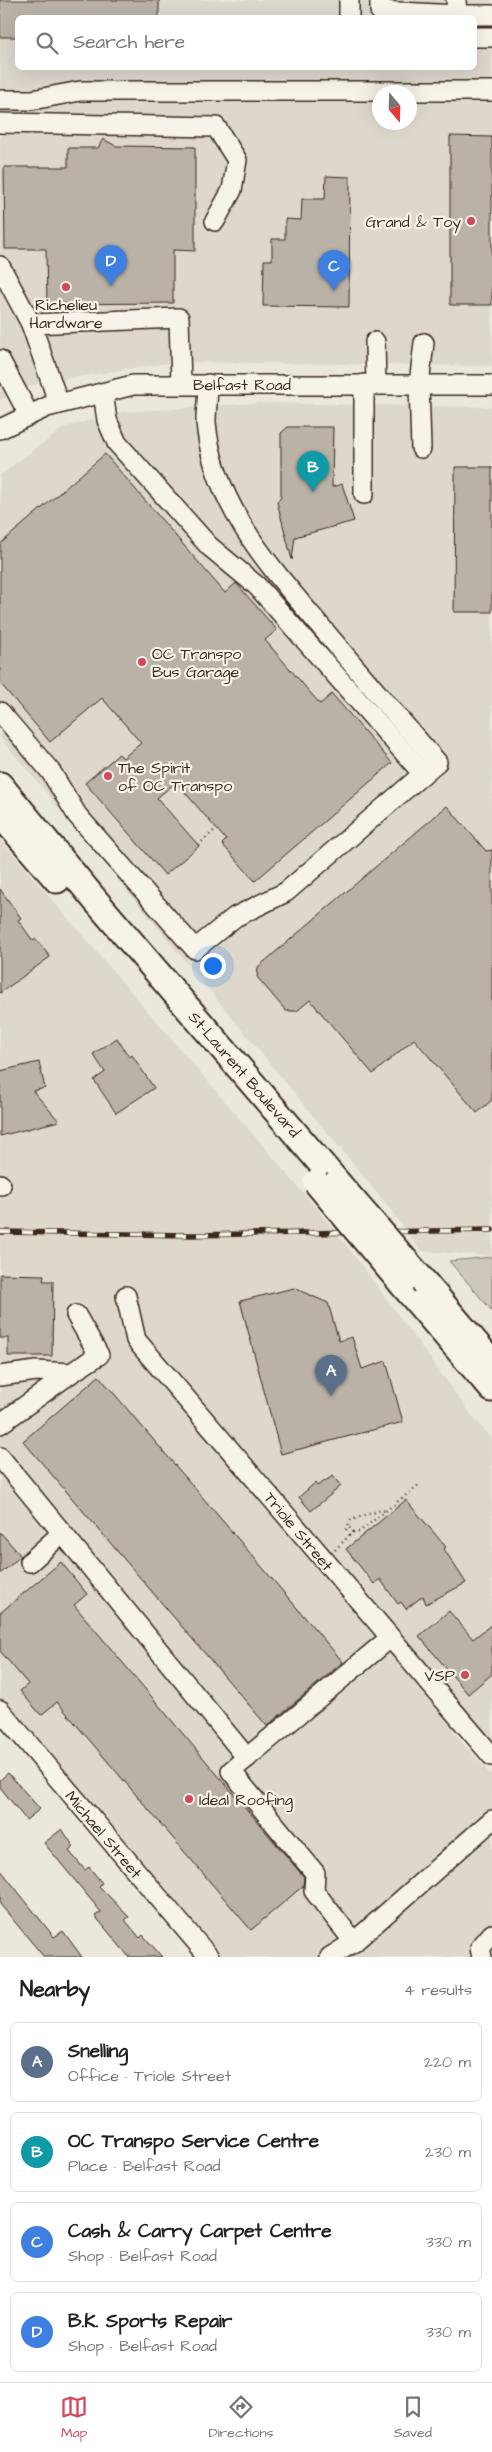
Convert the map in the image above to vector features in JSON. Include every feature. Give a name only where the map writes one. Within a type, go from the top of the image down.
[{"type":"main road","name":"St-Laurent Boulevard","points":[[0,785],[327,1182],[414,1284],[492,1389]]},
{"type":"main road","name":"St-Laurent Boulevard","points":[[0,814],[327,1182]]},
{"type":"main road","name":"St-Laurent Boulevard","points":[[414,1284],[492,1362]]},
{"type":"street","points":[[348,15],[349,0]]},
{"type":"street","points":[[380,0],[380,11],[420,7],[457,7],[491,10]]},
{"type":"street","points":[[477,37],[492,37]]},
{"type":"street","points":[[0,100],[32,100],[80,91],[492,91]]},
{"type":"street","points":[[0,123],[216,127],[237,160],[232,190],[214,221]]},
{"type":"street","points":[[0,266],[31,324],[59,404]]},
{"type":"street","points":[[31,324],[179,318],[181,384]]},
{"type":"street","points":[[364,494],[370,384],[375,342]]},
{"type":"street","points":[[421,448],[419,384],[424,343]]},
{"type":"street","points":[[0,360],[29,415]]},
{"type":"street","points":[[208,384],[206,421],[212,453],[226,494],[244,529],[269,566],[430,768]]},
{"type":"street","name":"Belfast Road","points":[[0,429],[29,415],[59,404],[133,385],[492,385]]},
{"type":"street","points":[[104,393],[107,420],[117,442],[209,546],[257,586],[430,768]]},
{"type":"street","points":[[0,712],[51,772],[77,815],[194,949],[235,917],[286,892],[430,768]]},
{"type":"street","name":"Triole Street","points":[[126,1296],[136,1340],[492,1756]]},
{"type":"street","points":[[0,1424],[99,1355],[76,1315]]},
{"type":"street","points":[[0,1376],[36,1370],[71,1373]]},
{"type":"street","points":[[0,1457],[247,1758]]},
{"type":"street","points":[[30,1562],[62,1534]]},
{"type":"street","points":[[354,1942],[314,1891],[316,1873],[231,1771],[390,1638]]},
{"type":"street","name":"Michael Street","points":[[0,1710],[209,1957]]},
{"type":"street","points":[[330,1957],[354,1942],[492,1820]]},
{"type":"street","points":[[482,1957],[480,1948],[492,1934]]},
{"type":"path","points":[[198,845],[216,829]]},
{"type":"path","points":[[386,1511],[381,1510],[351,1520],[347,1528],[353,1532],[359,1532],[386,1511],[420,1484]]},
{"type":"path","points":[[324,1560],[353,1532]]},
{"type":"shaded area","points":[[0,0],[492,0],[492,366],[173,362],[39,383],[0,400]]},
{"type":"shaded area","points":[[259,403],[492,407],[492,1256],[421,1251],[387,1205],[0,737],[0,475],[65,427],[123,412]]},
{"type":"shaded area","points":[[0,839],[319,1211],[357,1259],[470,1413],[492,1439],[492,1744],[471,1722],[452,1731],[492,1776],[492,1957],[218,1957],[0,1699]]},
{"type":"shaded area","points":[[492,1257],[492,1311],[449,1261]]},
{"type":"building","points":[[0,0],[159,0],[159,15],[15,15],[15,37],[0,37]]},
{"type":"building","name":"Grand & Toy","points":[[450,136],[492,137],[492,305],[450,305]]},
{"type":"building","points":[[103,139],[116,146],[195,147],[195,251],[173,250],[173,303],[47,304],[46,249],[5,249],[4,167],[68,167],[68,148],[98,148]]},
{"type":"building","points":[[326,176],[350,177],[349,307],[263,306],[264,260],[272,260],[272,239],[285,239],[285,219],[301,220],[302,199],[325,199]]},
{"type":"building","points":[[288,427],[333,427],[332,487],[342,484],[354,521],[295,537],[292,560],[277,502],[281,497],[281,433]]},
{"type":"building","name":"OC Transpo Bus Garage","points":[[105,454],[225,593],[236,583],[277,630],[265,640],[320,704],[332,694],[392,763],[255,881],[222,844],[226,840],[176,782],[157,798],[199,846],[165,875],[85,783],[119,754],[123,758],[141,743],[102,698],[50,742],[0,683],[0,544]]},
{"type":"building","points":[[455,467],[492,467],[492,612],[454,612]]},
{"type":"building","points":[[447,806],[486,851],[492,850],[492,1100],[477,1113],[414,1039],[373,1074],[310,1000],[297,1011],[286,1011],[257,977],[258,967]]},
{"type":"building","points":[[0,889],[21,918],[18,920],[33,941],[36,939],[50,957],[0,993]]},
{"type":"building","points":[[117,1038],[129,1057],[132,1055],[154,1088],[116,1113],[94,1080],[105,1072],[93,1054]]},
{"type":"building","points":[[39,1062],[45,1088],[33,1091],[59,1121],[0,1136],[0,1071]]},
{"type":"building","points":[[0,1274],[44,1275],[43,1281],[53,1281],[52,1356],[8,1356],[8,1338],[0,1338]]},
{"type":"building","points":[[294,1288],[328,1303],[339,1341],[352,1337],[362,1369],[386,1361],[403,1422],[281,1454],[240,1301]]},
{"type":"building","points":[[99,1376],[343,1662],[267,1726],[23,1441]]},
{"type":"building","points":[[333,1476],[341,1486],[311,1511],[299,1497],[315,1483],[317,1486]]},
{"type":"building","points":[[406,1500],[446,1547],[444,1549],[466,1583],[426,1604],[423,1596],[406,1609],[401,1602],[398,1604],[380,1579],[374,1584],[346,1549]]},
{"type":"building","points":[[0,1532],[21,1556],[0,1574]]},
{"type":"building","name":"Ideal Roofing","points":[[61,1562],[87,1594],[74,1605],[304,1877],[303,1886],[251,1930],[57,1702],[41,1715],[20,1691],[28,1684],[0,1651],[0,1613]]},
{"type":"building","points":[[449,1611],[473,1639],[492,1624],[492,1674],[468,1694],[419,1636]]},
{"type":"building","points":[[8,1773],[40,1809],[26,1820],[0,1787],[0,1780]]},
{"type":"building","points":[[62,1829],[74,1847],[69,1851],[85,1870],[89,1867],[102,1883],[99,1886],[129,1917],[125,1920],[140,1938],[143,1935],[162,1957],[129,1957],[95,1916],[101,1912],[44,1843]]},
{"type":"building","points":[[0,1869],[54,1937],[63,1931],[82,1957],[44,1957],[0,1904]]},
{"type":"railway","points":[[0,1232],[190,1235],[492,1230]]},
{"type":"place","name":"Grand & Toy","points":[[471,221]]},
{"type":"place","name":"B.K. Sports Repair","points":[[111,286]]},
{"type":"place","name":"Richelieu Hardware","points":[[66,287]]},
{"type":"place","name":"Cash & Carry Carpet Centre","points":[[334,291]]},
{"type":"place","name":"OC Transpo Service Centre","points":[[313,492]]},
{"type":"place","name":"OC Transpo Bus Garage","points":[[142,662]]},
{"type":"place","name":"The Spirit of OC Transpo","points":[[108,776]]},
{"type":"place","name":"Snelling","points":[[331,1396]]},
{"type":"place","name":"VSP","points":[[465,1675]]},
{"type":"place","name":"Ideal Roofing","points":[[189,1799]]}]
